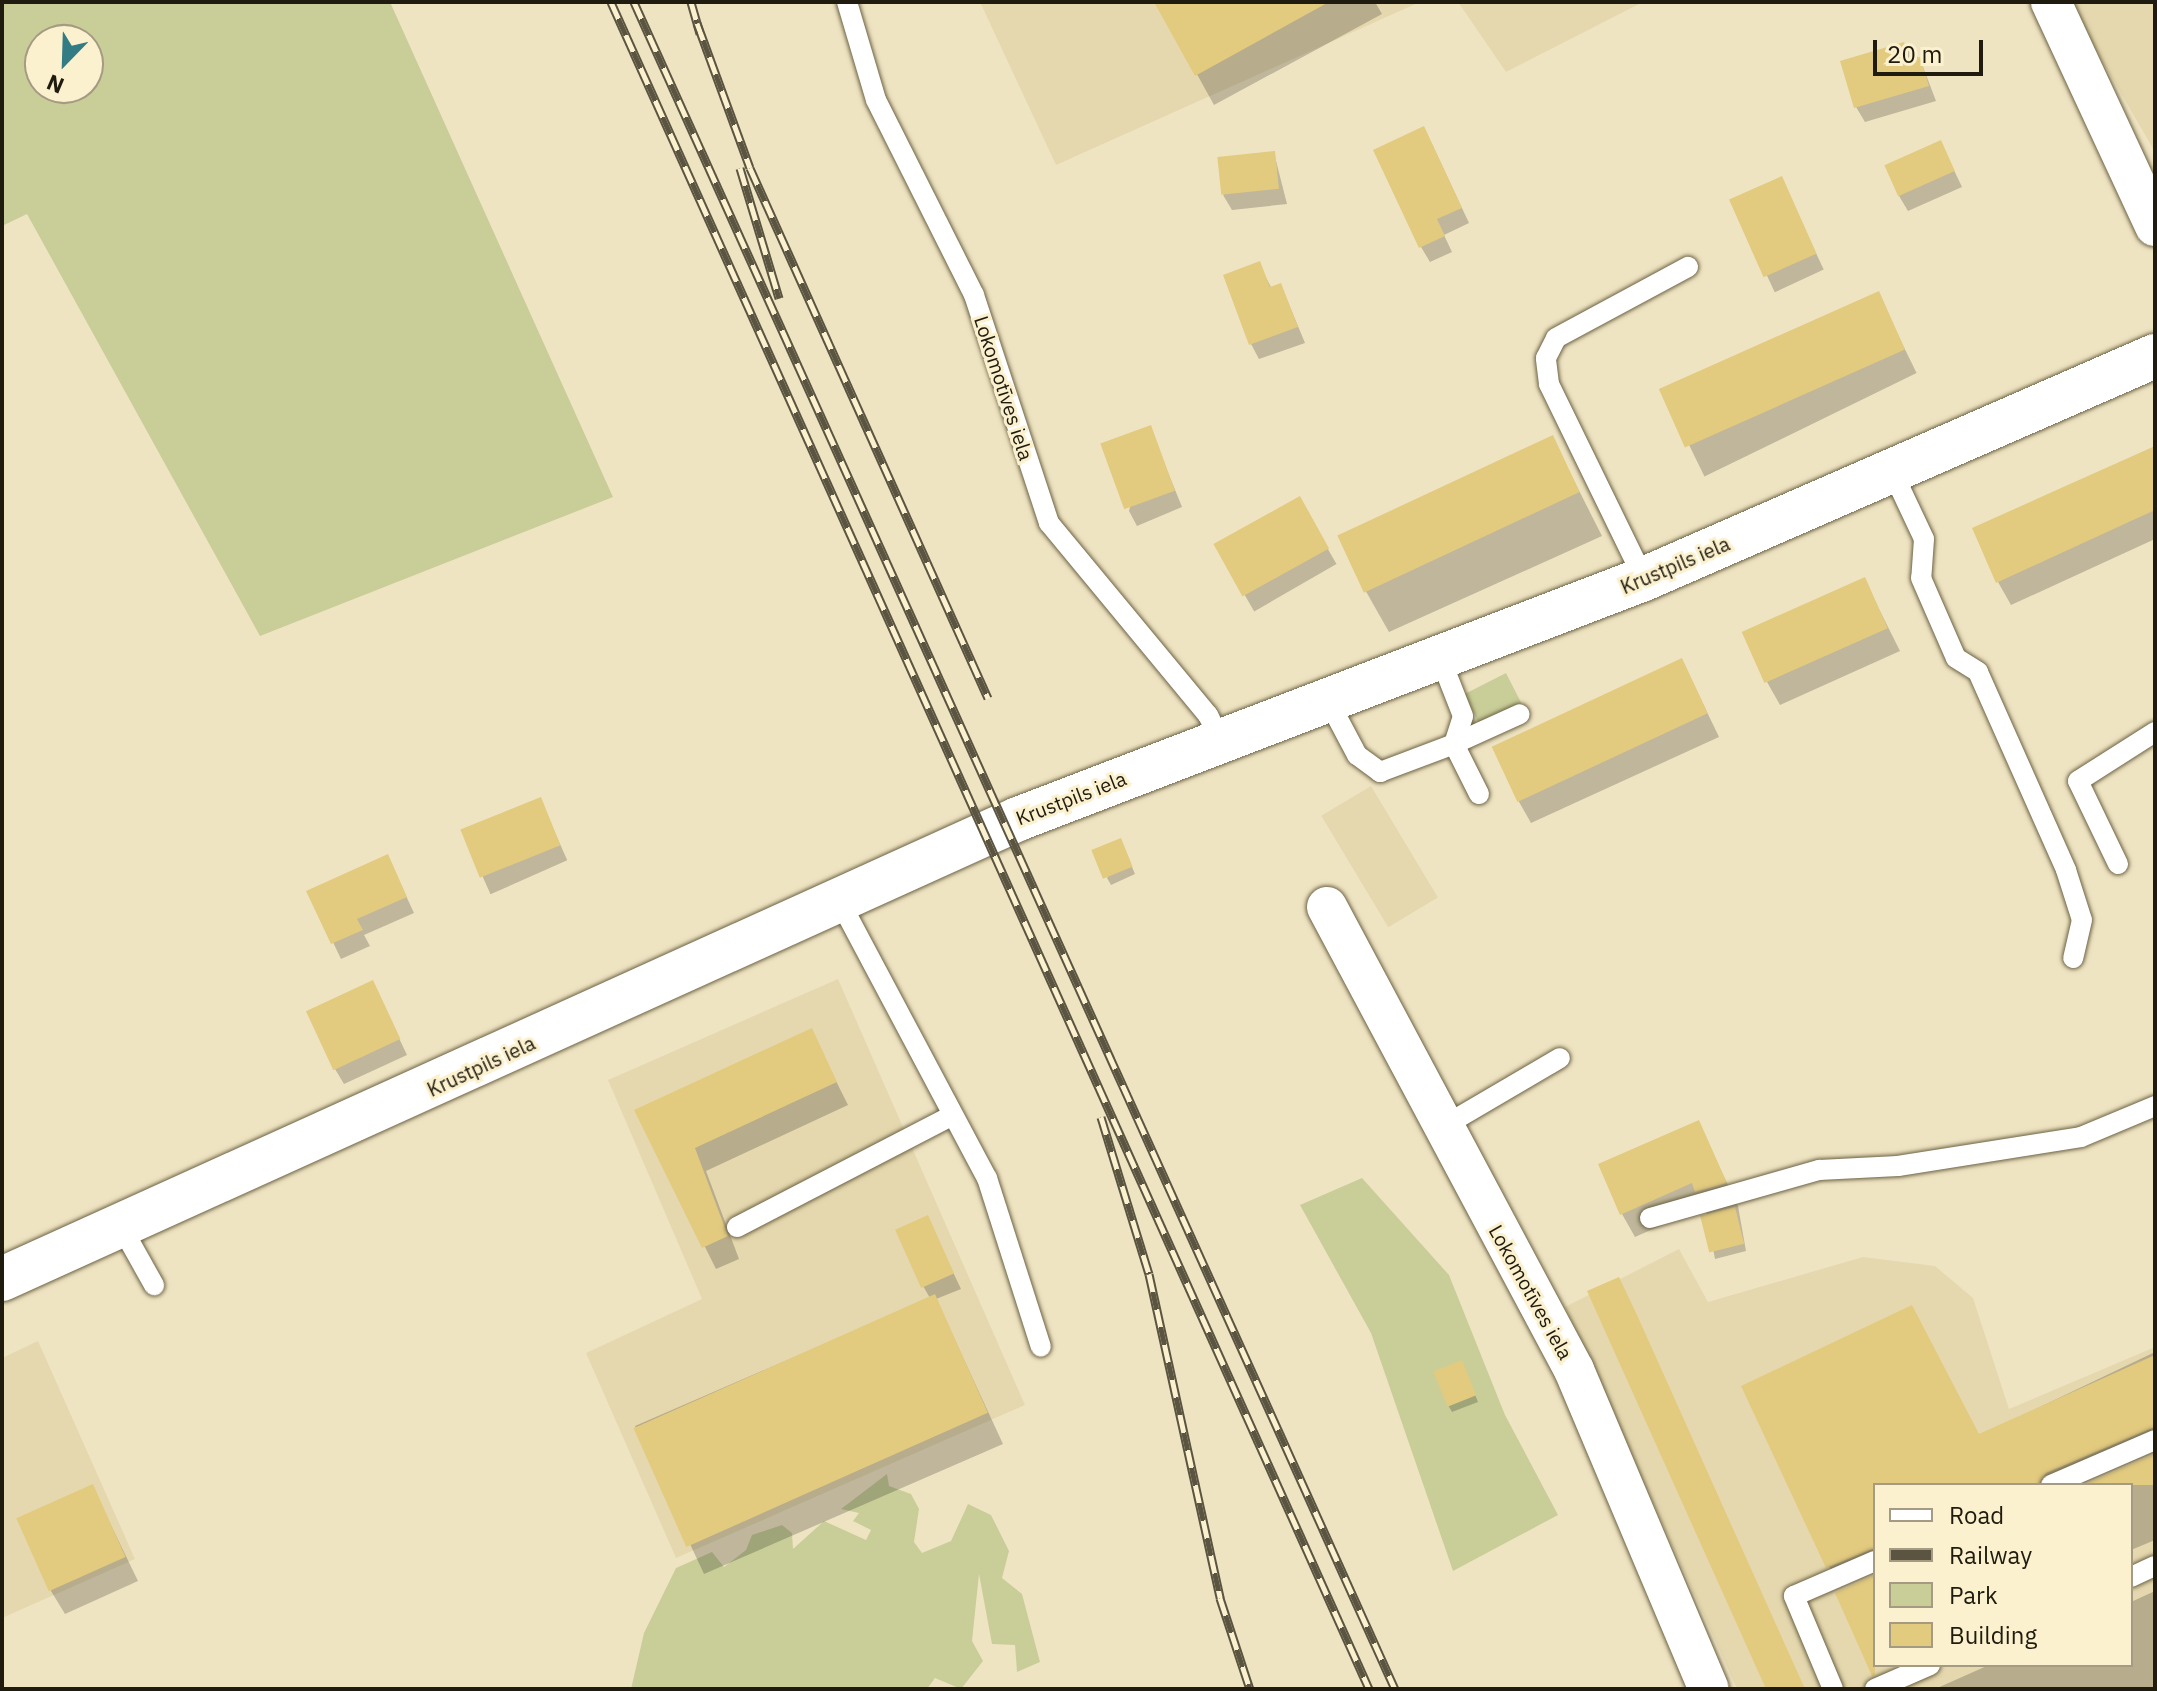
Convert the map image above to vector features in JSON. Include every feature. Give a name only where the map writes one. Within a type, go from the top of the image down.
[{"type":"street","points":[[2051,2],[2155,226]]},
{"type":"street","name":"Krustpils iela","points":[[2,1279],[1010,822],[1220,740],[1330,704],[1644,579],[2155,356]]},
{"type":"street","name":"Lokomotīves iela","points":[[1327,907],[1439,1129],[1574,1370],[1709,1689]]},
{"type":"lane","name":"Lokomotīves iela","points":[[847,2],[876,100],[974,295],[1049,523],[1188,691],[1220,740]]},
{"type":"lane","points":[[1644,579],[1549,384],[1546,358],[1556,338],[1688,267]]},
{"type":"lane","points":[[1892,471],[1924,539],[1921,578],[1956,658],[1978,672],[2066,870],[2082,920],[2073,958]]},
{"type":"lane","points":[[1441,660],[1463,716],[1454,744],[1479,794]]},
{"type":"lane","points":[[1330,704],[1357,755],[1380,772],[1454,744],[1520,714]]},
{"type":"lane","points":[[2118,864],[2078,781],[2155,732]]},
{"type":"lane","points":[[839,900],[951,1116],[987,1178],[1041,1347]]},
{"type":"lane","points":[[1439,1129],[1560,1058]]},
{"type":"lane","points":[[1650,1218],[1819,1170],[1898,1166],[2081,1137],[2155,1106]]},
{"type":"lane","points":[[737,1227],[951,1116]]},
{"type":"lane","points":[[121,1226],[154,1285]]},
{"type":"lane","points":[[2056,1483],[2155,1440]]},
{"type":"lane","points":[[1833,1689],[1794,1596],[1873,1562]]},
{"type":"lane","points":[[2133,1576],[2155,1566]]},
{"type":"lane","points":[[1875,1689],[1925,1667]]},
{"type":"shaded area","points":[[980,2],[1420,2],[1056,165]]},
{"type":"shaded area","points":[[1458,2],[1643,2],[1506,72]]},
{"type":"shaded area","points":[[2068,2],[2155,2],[2155,152]]},
{"type":"shaded area","points":[[1371,786],[1438,897],[1388,927],[1321,816]]},
{"type":"shaded area","points":[[838,979],[1025,1405],[676,1558],[586,1353],[702,1299],[608,1080]]},
{"type":"shaded area","points":[[1679,1249],[1708,1302],[1863,1257],[1935,1266],[1973,1298],[2009,1409],[2155,1347],[2155,1689],[1737,1689],[1565,1307]]},
{"type":"shaded area","points":[[38,1341],[135,1559],[2,1618],[2,1358]]},
{"type":"green space","points":[[2,2],[390,2],[613,497],[260,636],[27,214],[2,226]]},
{"type":"green space","points":[[1506,673],[1521,703],[1480,725],[1464,694]]},
{"type":"green space","points":[[1362,1178],[1449,1275],[1505,1415],[1558,1515],[1453,1571],[1371,1333],[1300,1205]]},
{"type":"green space","points":[[887,1474],[889,1486],[911,1494],[919,1509],[914,1542],[922,1553],[951,1541],[968,1504],[991,1515],[1009,1551],[1002,1578],[1022,1594],[1040,1662],[1017,1672],[1015,1645],[992,1644],[979,1574],[972,1641],[983,1661],[961,1689],[935,1678],[927,1689],[631,1689],[644,1633],[676,1568],[712,1552],[724,1567],[746,1550],[752,1535],[782,1525],[792,1533],[793,1549],[824,1521],[866,1540],[871,1530],[853,1521],[859,1513],[841,1509]]},
{"type":"building","points":[[1154,2],[1329,2],[1195,76]]},
{"type":"building","points":[[1904,42],[1909,60],[1920,57],[1929,86],[1854,108],[1840,61]]},
{"type":"building","points":[[1424,126],[1462,208],[1437,219],[1445,236],[1419,248],[1373,150]]},
{"type":"building","points":[[1941,140],[1955,171],[1898,196],[1884,165]]},
{"type":"building","points":[[1275,151],[1279,189],[1221,195],[1217,157]]},
{"type":"building","points":[[1782,176],[1817,254],[1764,277],[1729,200]]},
{"type":"building","points":[[1260,261],[1270,287],[1281,283],[1298,327],[1249,345],[1223,275]]},
{"type":"building","points":[[1879,291],[1905,349],[1685,447],[1659,389]]},
{"type":"building","points":[[1151,425],[1175,491],[1124,509],[1100,443]]},
{"type":"building","points":[[1553,435],[1580,492],[1364,593],[1337,536]]},
{"type":"building","points":[[2155,446],[2155,510],[1996,583],[1972,528]]},
{"type":"building","points":[[1300,496],[1329,548],[1243,596],[1213,544]]},
{"type":"building","points":[[1865,577],[1888,628],[1764,683],[1742,632]]},
{"type":"building","points":[[1682,658],[1708,713],[1517,802],[1492,747]]},
{"type":"building","points":[[541,797],[560,845],[480,878],[460,830]]},
{"type":"building","points":[[1121,838],[1133,867],[1103,879],[1091,850]]},
{"type":"building","points":[[388,854],[407,897],[357,919],[363,930],[331,944],[306,891]]},
{"type":"building","points":[[373,980],[400,1039],[333,1070],[306,1011]]},
{"type":"building","points":[[812,1028],[837,1082],[695,1148],[728,1236],[702,1248],[634,1110]]},
{"type":"building","points":[[1699,1120],[1727,1183],[1695,1192],[1692,1183],[1620,1215],[1598,1164]]},
{"type":"building","points":[[1735,1207],[1744,1244],[1709,1253],[1700,1216]]},
{"type":"building","points":[[928,1215],[954,1273],[921,1288],[895,1230]]},
{"type":"building","points":[[1619,1277],[1805,1689],[1766,1689],[1587,1291]]},
{"type":"building","points":[[935,1294],[988,1413],[686,1547],[634,1428]]},
{"type":"building","points":[[1912,1305],[1979,1434],[2155,1355],[2155,1427],[2046,1473],[2039,1483],[1873,1483],[1873,1549],[1826,1568],[1741,1386]]},
{"type":"building","points":[[1462,1360],[1476,1395],[1447,1407],[1433,1372]]},
{"type":"building","points":[[2155,1454],[2155,1485],[2089,1483]]},
{"type":"building","points":[[93,1484],[126,1557],[49,1591],[16,1518]]},
{"type":"building","points":[[1873,1576],[1875,1675],[1872,1676],[1835,1593]]},
{"type":"railway","points":[[611,2],[1369,1689]]},
{"type":"railway","points":[[634,2],[1395,1689]]},
{"type":"railway","points":[[691,2],[700,34]]},
{"type":"railway","points":[[697,23],[750,168],[988,698]]},
{"type":"railway","points":[[740,168],[779,298]]},
{"type":"railway","points":[[1101,1117],[1149,1274],[1220,1598],[1250,1689]]}]
